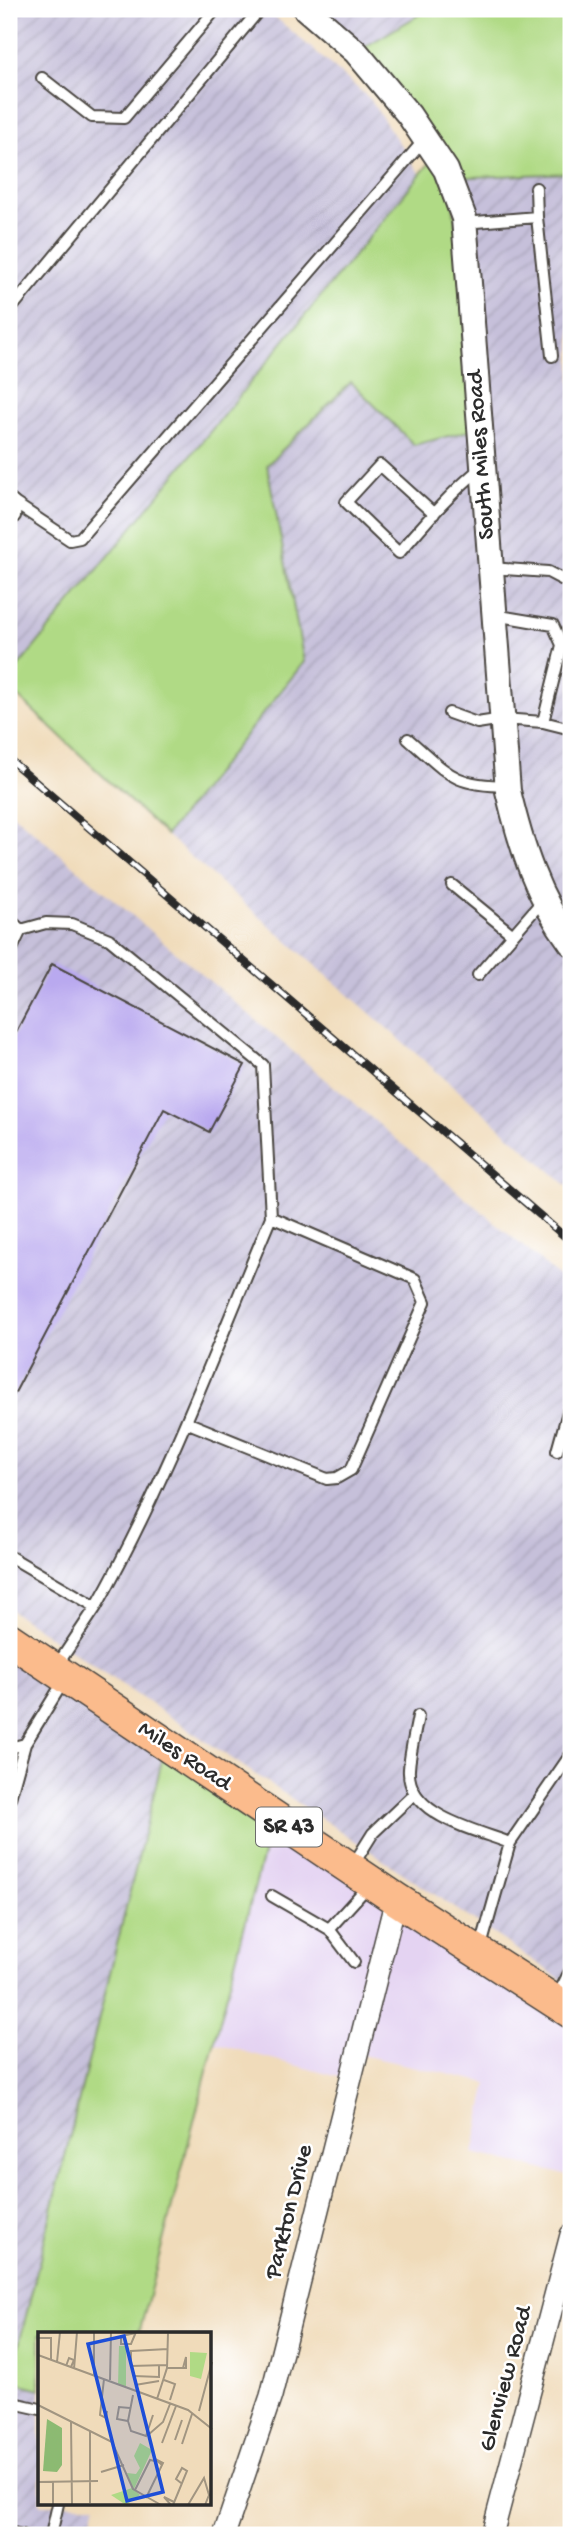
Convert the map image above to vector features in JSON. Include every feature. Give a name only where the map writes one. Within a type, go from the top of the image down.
[{"type":"main road","name":"Miles Road","points":[[9,1639],[563,2007]]},
{"type":"street","name":"South Miles Road","points":[[306,9],[356,52],[425,139],[446,170],[464,223],[508,786],[518,835],[544,899],[571,943]]},
{"type":"street","name":"Parkton Drive","points":[[224,2535],[271,2396],[373,1883]]},
{"type":"street","name":"Glenview Road","points":[[492,2535],[571,2235]]},
{"type":"lane","points":[[42,78],[92,117],[124,118],[216,9]]},
{"type":"lane","points":[[9,311],[260,9]]},
{"type":"lane","points":[[12,501],[70,540],[80,538],[425,139]]},
{"type":"lane","points":[[536,188],[552,356]]},
{"type":"lane","points":[[464,223],[537,216]]},
{"type":"lane","points":[[434,514],[380,465],[346,502],[399,553],[434,514],[459,485],[483,466]]},
{"type":"lane","points":[[9,523],[15,516],[12,501]]},
{"type":"lane","points":[[491,568],[548,572],[571,584]]},
{"type":"lane","points":[[495,615],[553,625],[562,645],[543,722]]},
{"type":"lane","points":[[449,713],[477,723],[503,719],[543,722],[571,729]]},
{"type":"lane","points":[[408,739],[455,779],[473,785],[508,786]]},
{"type":"lane","points":[[452,886],[513,936]]},
{"type":"lane","points":[[478,975],[544,899]]},
{"type":"lane","points":[[9,919],[22,930]]},
{"type":"lane","points":[[9,955],[22,930],[46,923],[72,924],[109,939],[263,1065],[271,1217],[186,1422],[141,1520],[25,1744],[9,1802]]},
{"type":"lane","points":[[186,1422],[327,1479],[344,1475],[351,1471],[425,1302],[415,1279],[271,1217]]},
{"type":"lane","points":[[557,1451],[571,1401]]},
{"type":"lane","points":[[9,1556],[96,1607]]},
{"type":"lane","points":[[418,1716],[408,1772],[415,1793],[429,1811],[510,1843]]},
{"type":"lane","points":[[9,1748],[25,1744]]},
{"type":"lane","points":[[480,1953],[510,1843],[571,1754]]},
{"type":"lane","points":[[329,1929],[373,1883],[373,1833],[415,1793]]},
{"type":"lane","points":[[272,1896],[329,1929],[354,1962]]},
{"type":"lane","points":[[563,2007],[571,1969]]},
{"type":"lane","points":[[9,2402],[38,2409]]},
{"type":"lane","points":[[51,2535],[58,2506]]},
{"type":"lane","points":[[9,2532],[23,2535]]},
{"type":"shaded area","points":[[9,9],[266,9],[369,98],[422,177],[9,678]]},
{"type":"shaded area","points":[[306,9],[429,9],[356,52]]},
{"type":"shaded area","points":[[571,172],[571,1189],[166,835],[304,662],[267,465],[351,382],[414,445],[461,431],[492,429],[481,265],[467,177]]},
{"type":"shaded area","points":[[9,811],[571,1287],[571,1986],[9,1609]]},
{"type":"shaded area","points":[[9,1639],[166,1744],[10,2380],[38,2388],[38,2506],[95,2506],[88,2535],[9,2535]]},
{"type":"shaded area","points":[[273,1816],[571,2012],[571,2176],[473,2153],[488,2083],[357,2054],[350,2080],[213,2043]]},
{"type":"green space","points":[[429,9],[571,9],[571,173],[450,178],[480,428],[414,445],[351,382],[267,465],[304,662],[166,835],[9,688],[9,678],[436,155],[356,52]]},
{"type":"green space","points":[[166,1744],[273,1816],[140,2332],[38,2332],[38,2388],[10,2381]]},
{"type":"building","points":[[52,964],[245,1065],[209,1132],[164,1109],[9,1404],[9,1045]]},
{"type":"railway","points":[[9,759],[571,1242]]}]
